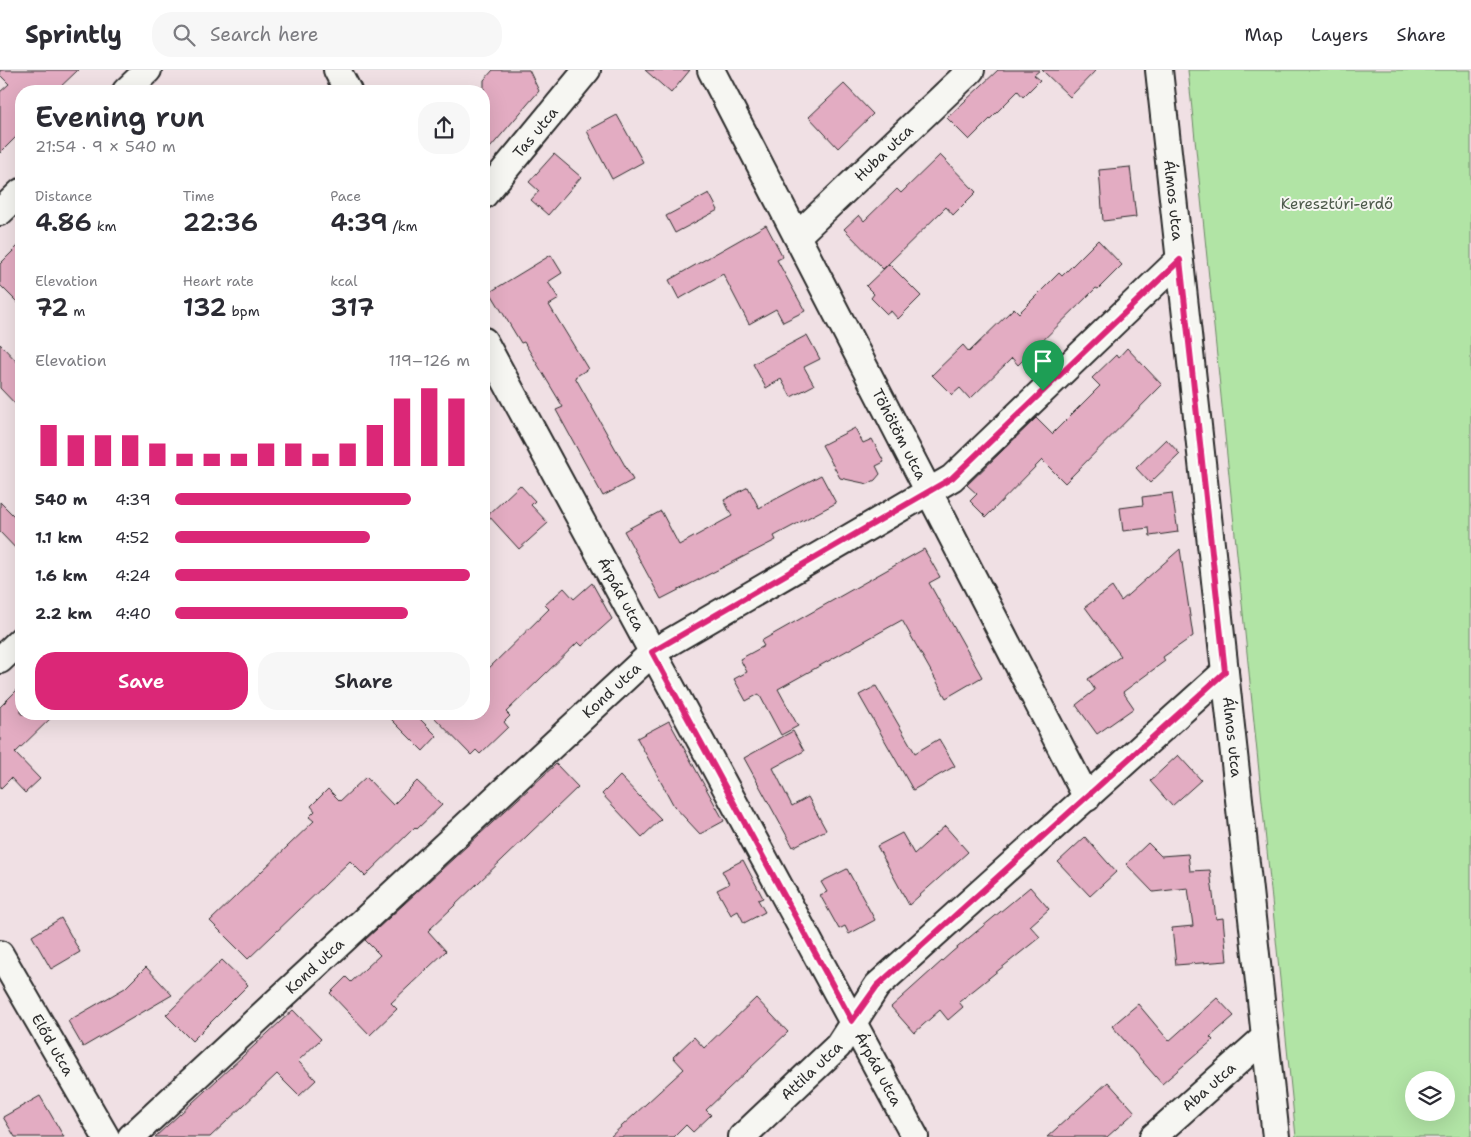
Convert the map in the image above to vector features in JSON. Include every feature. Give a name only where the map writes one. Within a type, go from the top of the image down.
[{"type":"street","points":[[132,85],[148,70]]},
{"type":"street","points":[[337,70],[345,85]]},
{"type":"street","name":"Tas utca","points":[[490,187],[587,70]]},
{"type":"street","name":"Töhötöm utca","points":[[711,70],[1087,798]]},
{"type":"street","name":"Huba utca","points":[[797,236],[971,70]]},
{"type":"street","name":"Álmos utca","points":[[1159,70],[1276,1137]]},
{"type":"street","points":[[0,212],[15,198]]},
{"type":"street","name":"Kond utca","points":[[131,1137],[652,652],[952,478],[1180,260]]},
{"type":"street","name":"Árpád utca","points":[[490,352],[915,1137]]},
{"type":"street","points":[[0,660],[15,646]]},
{"type":"street","name":"Attila utca","points":[[742,1137],[838,1046],[852,1021],[877,986],[1225,672]]},
{"type":"street","name":"Előd utca","points":[[0,954],[106,1137]]},
{"type":"street","name":"Aba utca","points":[[1153,1137],[1264,1038]]},
{"type":"green space","name":"Keresztúri-erdő","points":[[1188,70],[1471,70],[1471,1137],[1296,1137]]},
{"type":"building","points":[[0,70],[78,70],[62,85],[15,85],[15,138],[0,153],[0,92],[9,84],[0,75]]},
{"type":"building","points":[[493,70],[529,70],[539,91],[490,148],[490,85],[484,85],[484,80]]},
{"type":"building","points":[[645,70],[690,70],[671,93]]},
{"type":"building","points":[[998,70],[1040,70],[1034,75],[1040,80],[1023,97],[1018,91],[969,140],[947,118]]},
{"type":"building","points":[[1042,70],[1096,70],[1070,97]]},
{"type":"building","points":[[844,84],[873,114],[838,148],[809,117]]},
{"type":"building","points":[[617,115],[643,162],[612,179],[587,131]]},
{"type":"building","points":[[554,154],[581,177],[548,215],[531,200],[539,191],[529,182]]},
{"type":"building","points":[[940,155],[976,192],[953,215],[946,207],[883,269],[844,229],[859,215],[864,221],[897,189],[901,193]]},
{"type":"building","points":[[1130,167],[1136,217],[1103,221],[1099,170]]},
{"type":"building","points":[[709,193],[718,210],[675,233],[666,216]]},
{"type":"building","points":[[766,225],[783,257],[777,260],[805,311],[783,322],[776,309],[749,324],[723,274],[679,299],[669,280]]},
{"type":"building","points":[[1098,240],[1122,265],[1018,365],[1012,358],[970,399],[960,388],[952,395],[932,375],[963,345],[969,352],[1014,308],[1019,313],[1059,273],[1062,276]]},
{"type":"building","points":[[15,249],[15,300],[0,285],[0,264]]},
{"type":"building","points":[[551,255],[562,273],[548,282],[559,299],[549,305],[588,369],[575,377],[633,480],[603,496],[556,410],[563,407],[524,342],[521,343],[490,292]]},
{"type":"building","points":[[889,264],[921,296],[898,319],[891,311],[887,314],[871,298],[874,294],[866,286]]},
{"type":"building","points":[[807,335],[820,359],[804,367],[814,385],[791,397],[781,379],[766,388],[753,364]]},
{"type":"building","points":[[0,344],[15,360],[15,404],[0,388]]},
{"type":"building","points":[[1127,348],[1162,385],[1065,483],[1042,460],[986,517],[970,501],[977,494],[967,485],[1036,418],[1052,434],[1100,386],[1092,378],[1116,355],[1118,358]]},
{"type":"building","points":[[855,428],[863,443],[872,439],[884,462],[876,466],[880,474],[868,484],[840,478],[822,445]]},
{"type":"building","points":[[1166,439],[1180,454],[1150,483],[1136,468]]},
{"type":"building","points":[[821,475],[836,503],[774,536],[776,540],[661,599],[624,531],[661,511],[679,545],[732,516],[724,500],[748,487],[759,508]]},
{"type":"building","points":[[520,485],[535,501],[531,505],[548,523],[519,549],[490,517],[490,513]]},
{"type":"building","points":[[1172,493],[1178,532],[1150,536],[1149,528],[1123,531],[1120,508],[1143,505],[1142,497]]},
{"type":"building","points":[[0,502],[15,517],[15,548],[0,532]]},
{"type":"building","points":[[924,549],[940,577],[929,583],[982,677],[946,698],[902,620],[778,689],[798,726],[781,735],[759,694],[746,701],[734,679],[747,672],[740,659],[764,646],[761,641]]},
{"type":"building","points":[[1180,549],[1193,636],[1163,657],[1165,661],[1123,692],[1134,708],[1097,734],[1076,705],[1095,690],[1088,679],[1121,656],[1085,607],[1112,587],[1121,601]]},
{"type":"building","points":[[592,583],[612,619],[582,646],[578,642],[506,712],[510,716],[504,722],[508,727],[480,754],[476,750],[471,755],[437,720],[490,720],[490,667],[549,609],[545,605],[564,588],[574,599]]},
{"type":"building","points":[[876,686],[915,753],[939,739],[955,766],[913,790],[859,695]]},
{"type":"building","points":[[15,692],[15,720],[49,720],[15,753],[40,779],[25,793],[11,778],[0,789],[0,707]]},
{"type":"building","points":[[392,720],[421,720],[437,736],[423,751]]},
{"type":"building","points":[[669,721],[724,821],[700,834],[674,806],[637,738]]},
{"type":"building","points":[[793,731],[804,751],[773,768],[792,806],[808,797],[826,830],[793,847],[744,758]]},
{"type":"building","points":[[1178,755],[1201,780],[1172,806],[1150,781]]},
{"type":"building","points":[[556,764],[578,787],[428,931],[446,951],[391,1003],[397,1009],[370,1035],[330,993],[346,977],[351,982],[380,955],[365,940]]},
{"type":"building","points":[[620,776],[661,819],[642,837],[602,794]]},
{"type":"building","points":[[366,777],[393,805],[417,781],[442,805],[417,829],[415,827],[365,876],[350,861],[248,959],[210,921],[314,821],[309,817],[315,811],[311,806],[328,789],[340,801]]},
{"type":"building","points":[[945,826],[968,852],[909,905],[877,846],[902,833],[914,854]]},
{"type":"building","points":[[1085,837],[1116,872],[1090,896],[1058,862]]},
{"type":"building","points":[[1148,843],[1161,856],[1188,854],[1190,871],[1210,870],[1216,919],[1223,918],[1227,961],[1176,965],[1172,928],[1193,926],[1188,888],[1153,892],[1126,864]]},
{"type":"building","points":[[743,860],[763,898],[758,900],[765,912],[744,923],[738,911],[731,915],[717,890],[729,884],[722,871]]},
{"type":"building","points":[[847,869],[875,920],[849,934],[845,926],[839,929],[820,895],[827,892],[821,882]]},
{"type":"building","points":[[1030,887],[1049,909],[1030,926],[1040,937],[959,1002],[963,1007],[948,1020],[940,1010],[914,1033],[891,1007],[952,952]]},
{"type":"building","points":[[61,918],[80,952],[51,969],[32,936]]},
{"type":"building","points":[[222,960],[248,985],[192,1041],[166,1015]]},
{"type":"building","points":[[146,967],[172,995],[83,1047],[68,1021],[125,988]]},
{"type":"building","points":[[756,998],[788,1032],[706,1110],[711,1115],[693,1132],[686,1125],[674,1137],[610,1137],[684,1069],[673,1057],[694,1037],[704,1048]]},
{"type":"building","points":[[1217,998],[1234,1016],[1210,1037],[1213,1040],[1162,1084],[1112,1026],[1138,1004],[1169,1041]]},
{"type":"building","points":[[293,1010],[321,1039],[298,1061],[316,1080],[299,1096],[277,1074],[210,1137],[155,1137]]},
{"type":"building","points":[[1108,1082],[1135,1112],[1107,1137],[1047,1137]]},
{"type":"building","points":[[40,1096],[64,1137],[15,1137],[3,1117]]},
{"type":"route","points":[[1180,260],[1225,672],[877,986],[852,1021],[652,652],[952,478],[1043,391],[1180,260]]}]
